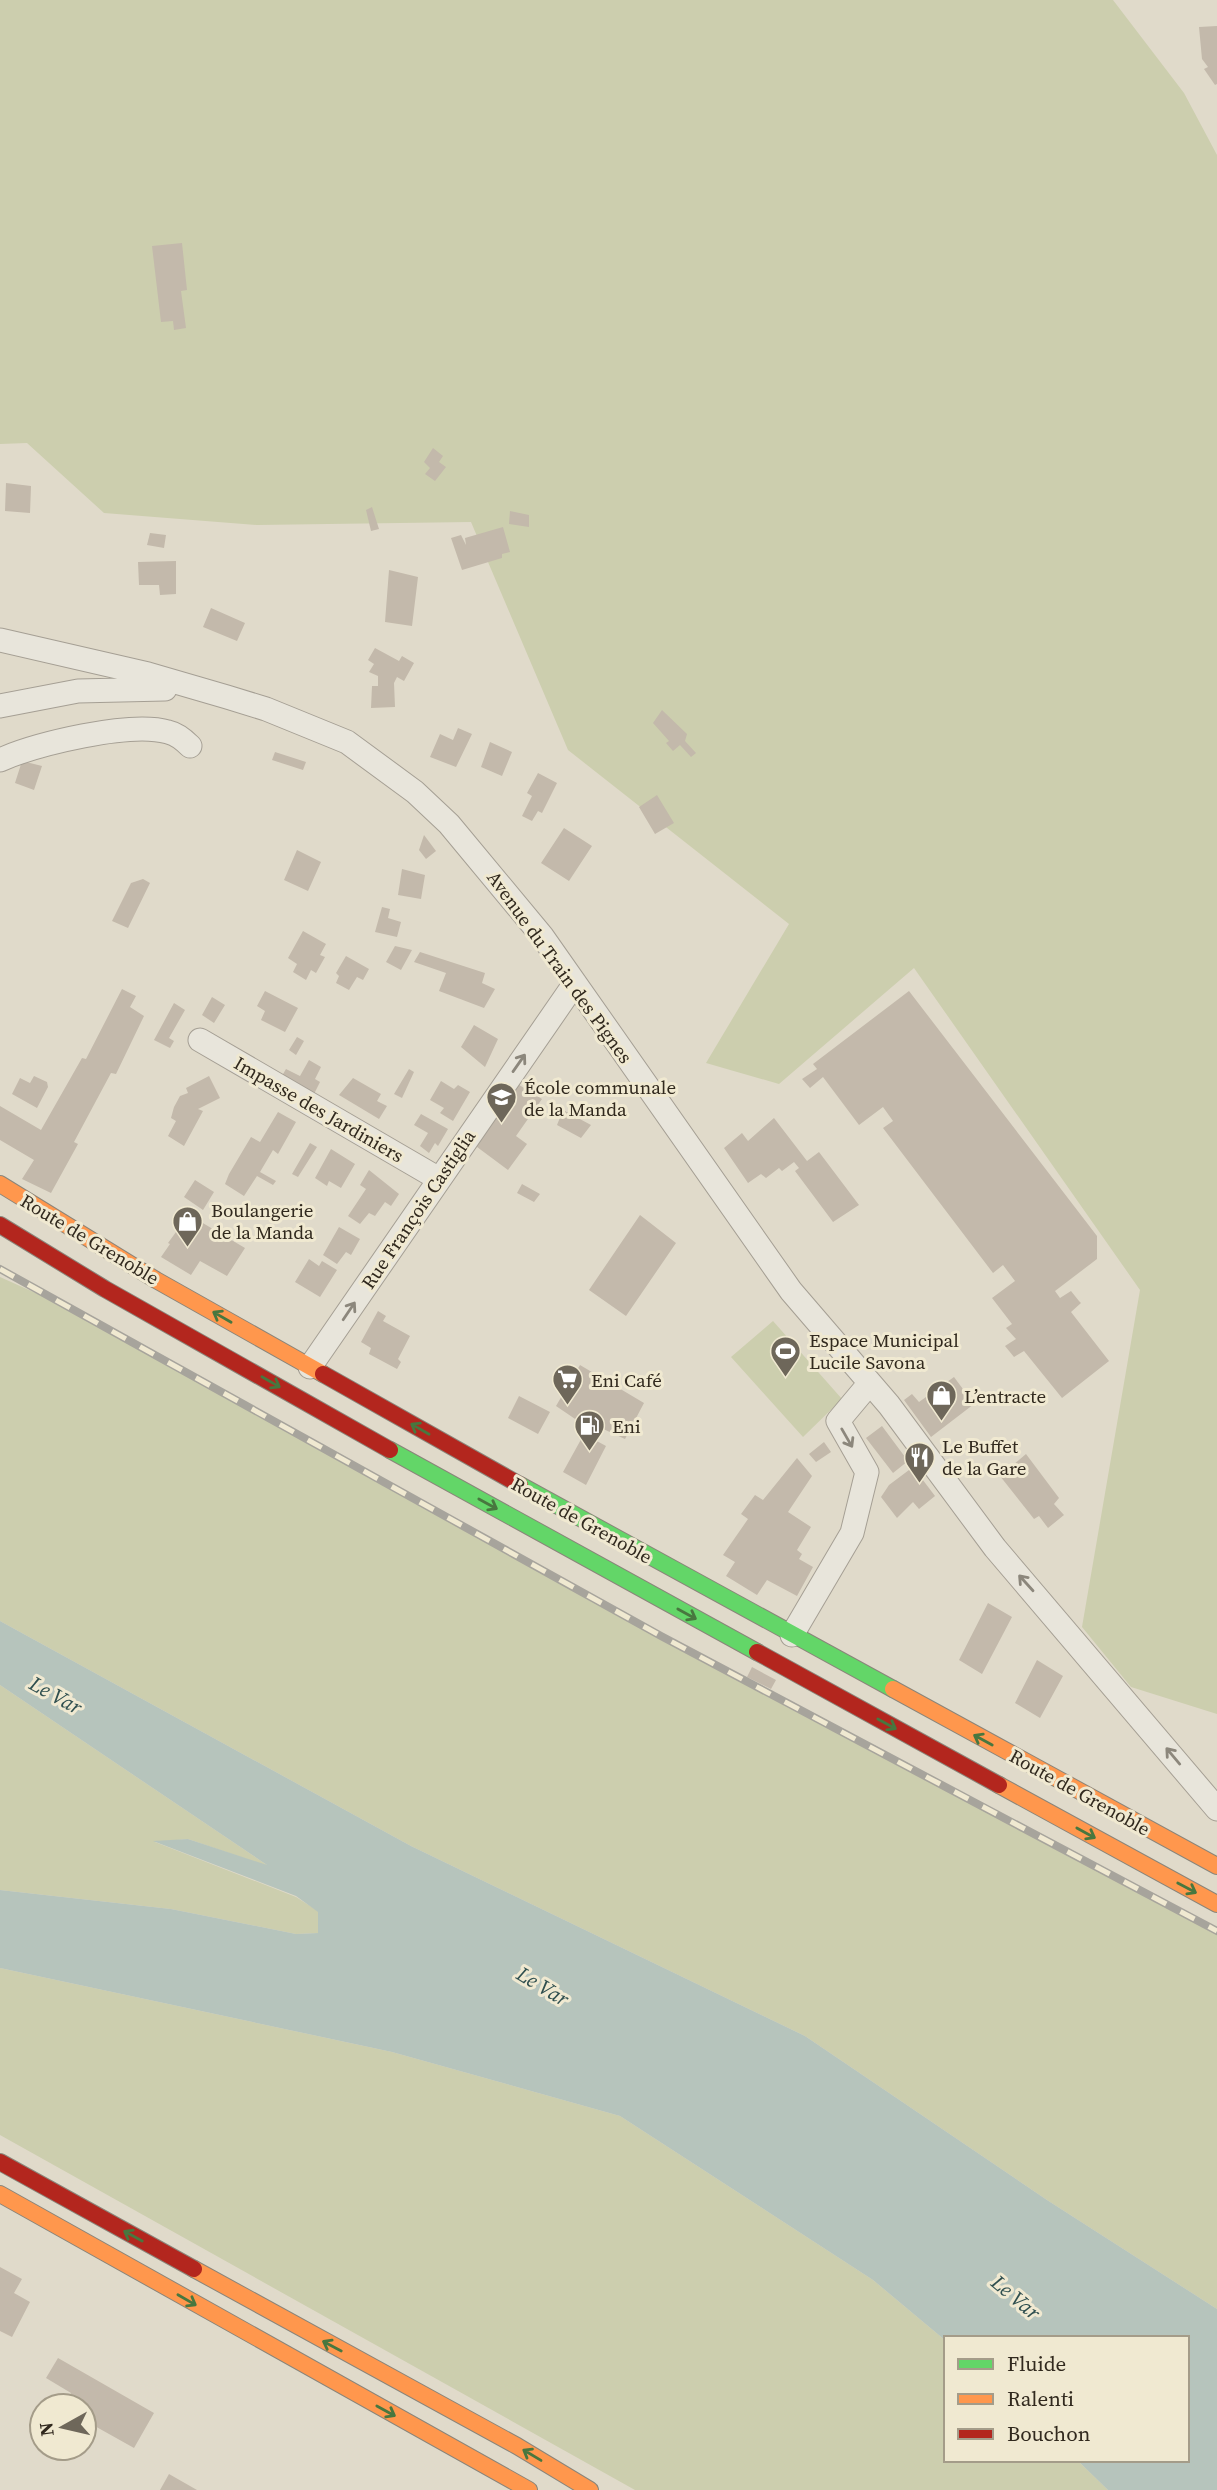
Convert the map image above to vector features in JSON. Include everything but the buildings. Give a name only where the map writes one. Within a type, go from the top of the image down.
[{"type":"main road","name":"Route de Grenoble","points":[[0,1184],[156,1280],[310,1367],[792,1635],[1217,1866]]},
{"type":"main road","points":[[0,1200],[70,1239],[156,1280]]},
{"type":"main road","name":"Route de Grenoble","points":[[0,1225],[105,1289],[428,1472],[1217,1904]]},
{"type":"main road","points":[[0,1243],[32,1261],[105,1289]]},
{"type":"main road","points":[[0,2162],[517,2446],[590,2490]]},
{"type":"main road","points":[[0,2194],[529,2490]]},
{"type":"street","name":"Avenue du Train des Pignes","points":[[0,639],[266,709],[347,741],[415,792],[480,859],[575,982],[790,1291],[869,1384],[995,1548],[1217,1809]]},
{"type":"street","points":[[72,656],[78,691]]},
{"type":"street","points":[[0,706],[78,691],[141,687],[227,697]]},
{"type":"street","points":[[0,760],[24,749],[60,740],[153,729],[171,732],[190,746]]},
{"type":"street","name":"Rue François Castiglia","points":[[310,1367],[575,982]]},
{"type":"street","name":"Impasse des Jardiniers","points":[[200,1040],[439,1178]]},
{"type":"street","points":[[792,1635],[852,1534],[867,1472],[838,1422],[869,1384]]},
{"type":"green space","points":[[0,0],[1113,0],[1184,93],[1217,155],[1217,1714],[1131,1687],[1082,1627],[1140,1290],[914,968],[779,1084],[706,1063],[789,924],[568,750],[471,522],[257,525],[104,513],[27,443],[0,444]]},
{"type":"green space","points":[[0,1277],[78,1312],[661,1636],[1217,1931],[1217,2309],[1047,2200],[805,2036],[411,1846],[0,1621]]},
{"type":"green space","name":"Espace Municipal Lucile Savona","points":[[773,1321],[842,1399],[803,1437],[731,1357]]},
{"type":"green space","points":[[0,1685],[270,1867],[188,1839],[155,1842],[296,1897],[318,1911],[318,1933],[296,1934],[171,1909],[0,1890]]},
{"type":"green space","points":[[0,1968],[392,2052],[620,2116],[873,2280],[944,2339],[944,2462],[1079,2462],[1108,2490],[635,2490],[0,2135]]},
{"type":"water","name":"Le Var","points":[[0,1621],[411,1846],[805,2036],[1047,2200],[1217,2309],[1217,2490],[1108,2490],[1079,2462],[1189,2462],[1189,2336],[944,2336],[944,2339],[873,2280],[620,2116],[392,2052],[0,1968],[0,1890],[171,1909],[296,1934],[318,1933],[318,1912],[296,1896],[153,1841],[188,1839],[267,1865],[0,1685]]},
{"type":"railway","points":[[0,1269],[661,1636],[1217,1931]]},
{"type":"traffic: fast","points":[[390,1450],[757,1652]]},
{"type":"traffic: fast","points":[[520,1485],[893,1689]]},
{"type":"traffic: slow","points":[[0,1184],[156,1280],[323,1374]]},
{"type":"traffic: slow","points":[[893,1689],[1217,1866]]},
{"type":"traffic: slow","points":[[999,1785],[1217,1904]]},
{"type":"traffic: slow","points":[[0,2194],[529,2490]]},
{"type":"traffic: slow","points":[[194,2269],[517,2446],[590,2490]]},
{"type":"traffic: jam","points":[[0,1225],[105,1289],[390,1450]]},
{"type":"traffic: jam","points":[[323,1374],[520,1485]]},
{"type":"traffic: jam","points":[[757,1652],[999,1785]]},
{"type":"traffic: jam","points":[[0,2162],[194,2269]]},
{"type":"place","name":"École communale de la Manda","points":[[501,1125]]},
{"type":"place","name":"Boulangerie de la Manda","points":[[188,1248]]},
{"type":"place","name":"Espace Municipal Lucile Savona","points":[[786,1378]]},
{"type":"place","name":"Eni Café","points":[[568,1407]]},
{"type":"place","name":"L’entracte","points":[[941,1423]]},
{"type":"place","name":"Eni","points":[[589,1453]]},
{"type":"place","name":"Le Buffet de la Gare","points":[[919,1484]]}]
